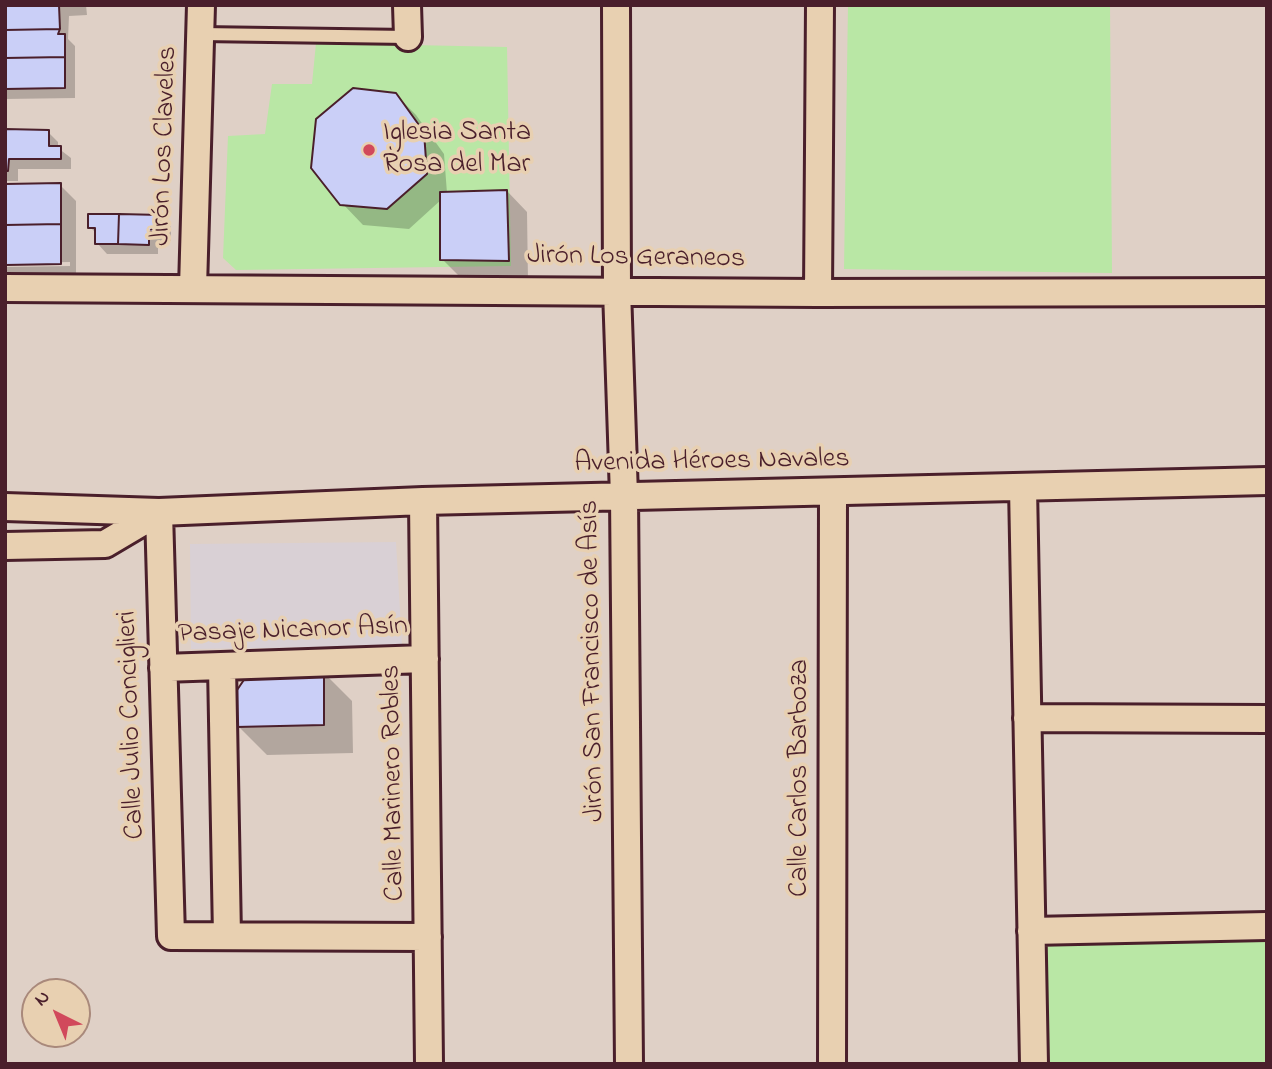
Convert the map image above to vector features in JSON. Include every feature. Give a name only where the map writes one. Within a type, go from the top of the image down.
[{"type":"street","name":"Jirón Los Claveles","points":[[193,288],[201,5]]},
{"type":"street","points":[[407,5],[408,37]]},
{"type":"street","name":"Jirón San Francisco de Asís","points":[[617,5],[617,290],[624,496],[629,1064]]},
{"type":"street","points":[[818,293],[820,5]]},
{"type":"street","name":"Jirón Los Geraneos","points":[[5,288],[818,293],[1267,292]]},
{"type":"street","name":"Avenida Héroes Navales","points":[[5,507],[159,512],[423,501],[1267,481]]},
{"type":"street","points":[[1023,487],[1034,1064]]},
{"type":"street","name":"Calle Carlos Barboza","points":[[832,1064],[833,492]]},
{"type":"street","name":"Calle Marinero Robles","points":[[423,501],[429,1064]]},
{"type":"street","name":"Avenida Héroes Navales","points":[[5,546],[105,544],[159,512]]},
{"type":"street","name":"Calle Julio Conciglieri","points":[[159,512],[171,936],[227,936]]},
{"type":"street","name":"Pasaje Nicanor Asín","points":[[163,668],[425,659]]},
{"type":"street","points":[[222,666],[227,936],[428,937]]},
{"type":"street","points":[[1027,718],[1267,719]]},
{"type":"street","points":[[1031,931],[1267,926]]},
{"type":"lane","points":[[201,34],[408,37]]},
{"type":"shaded area","points":[[396,542],[402,646],[191,649],[190,544]]},
{"type":"green space","points":[[848,5],[1110,5],[1112,273],[844,269]]},
{"type":"green space","points":[[316,43],[507,47],[511,266],[236,270],[223,258],[228,136],[265,134],[272,84],[312,84]]},
{"type":"green space","points":[[1267,941],[1267,1064],[1046,1064],[1046,942]]},
{"type":"building","points":[[5,5],[59,5],[60,29],[5,30]]},
{"type":"building","points":[[60,29],[58,34],[65,34],[65,57],[5,58],[5,30]]},
{"type":"building","points":[[65,57],[65,88],[5,89],[5,58]]},
{"type":"building","name":"Iglesia Santa Rosa del Mar","points":[[353,88],[396,93],[424,132],[427,174],[387,209],[340,205],[311,168],[316,119]]},
{"type":"building","points":[[5,129],[49,130],[49,146],[61,146],[61,159],[9,159],[8,171],[5,171]]},
{"type":"building","points":[[61,183],[61,224],[5,225],[5,184]]},
{"type":"building","points":[[507,190],[509,261],[440,260],[440,192]]},
{"type":"building","points":[[88,214],[119,214],[118,244],[95,244],[95,228],[88,228]]},
{"type":"building","points":[[119,214],[161,215],[161,232],[149,232],[149,245],[118,244]]},
{"type":"building","points":[[61,224],[61,264],[5,265],[5,225]]},
{"type":"building","points":[[324,670],[324,725],[236,727],[235,693],[250,671]]},
{"type":"place","name":"Iglesia Santa Rosa del Mar","points":[[369,150]]}]
